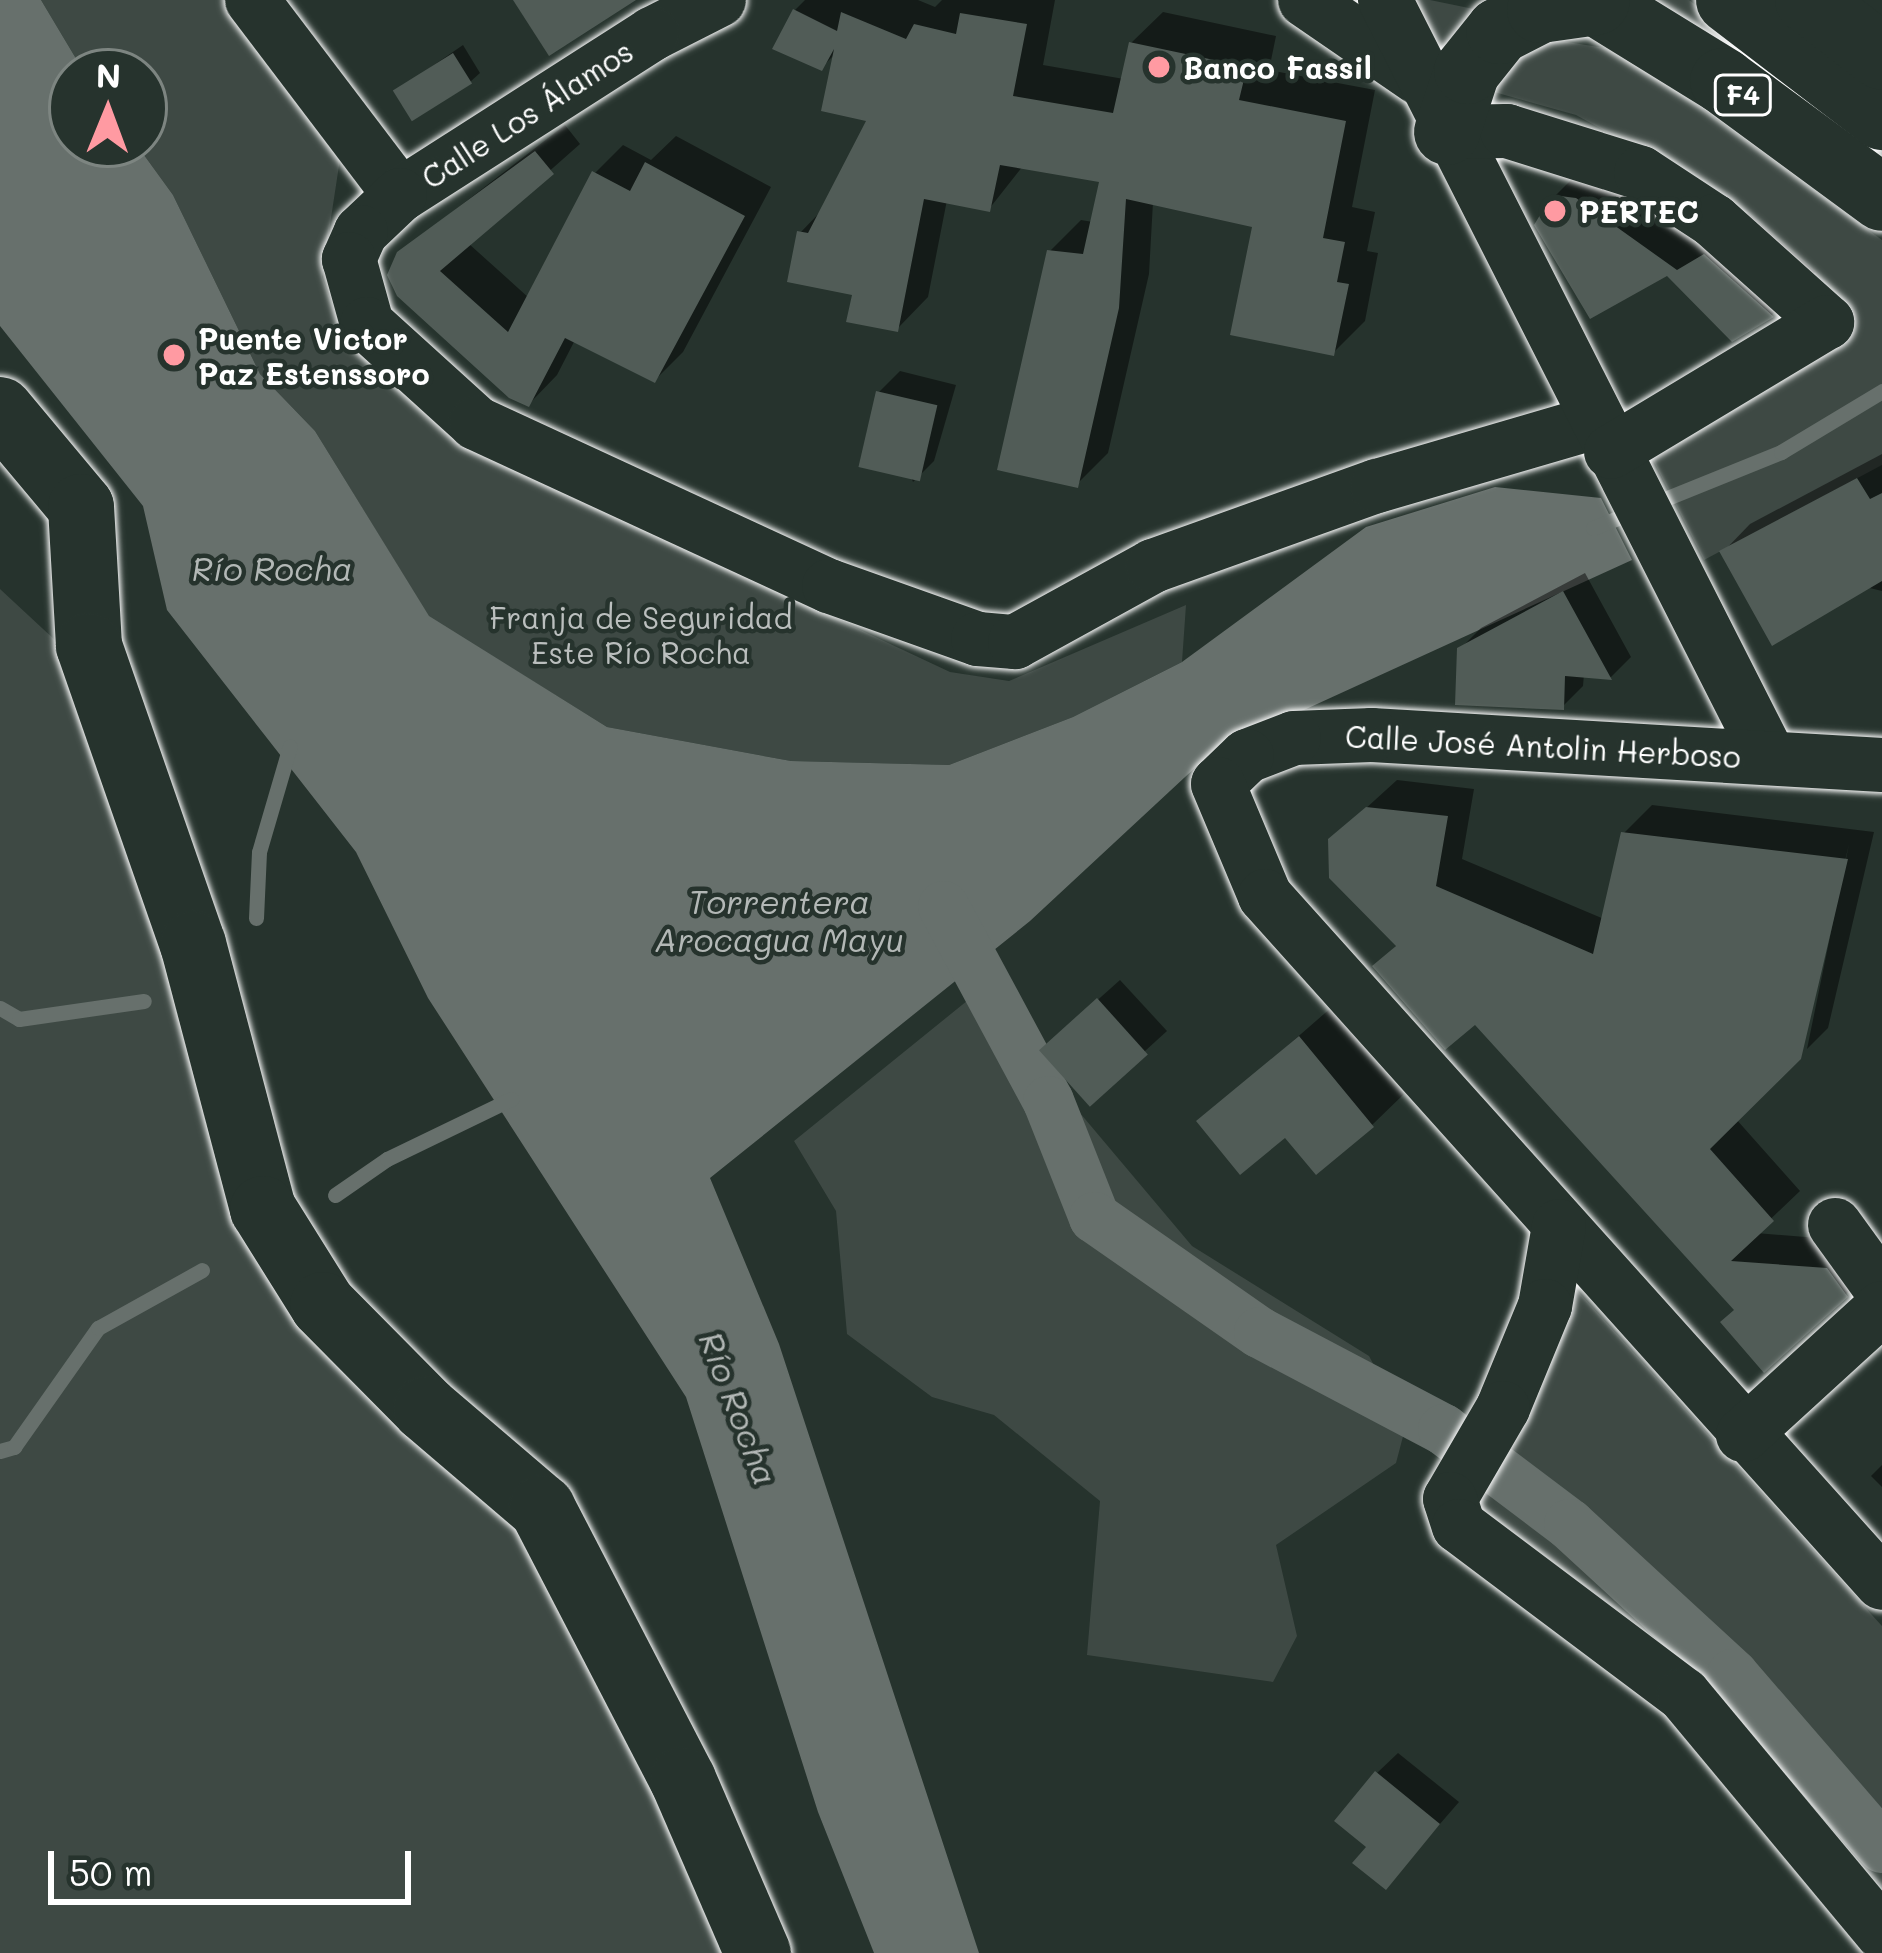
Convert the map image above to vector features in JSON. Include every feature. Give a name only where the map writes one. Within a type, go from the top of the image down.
[{"type":"main road","name":"F4","points":[[1729,0],[1882,117]]},
{"type":"main road","points":[[1808,0],[1882,57]]},
{"type":"main road","points":[[1435,107],[1499,32],[1540,10],[1594,1]]},
{"type":"main road","name":"F4","points":[[1594,1],[1723,80],[1882,198]]},
{"type":"main road","points":[[0,410],[81,507],[88,646],[194,944],[263,1208],[323,1305],[426,1409],[542,1508],[682,1780],[758,1953]]},
{"type":"street","points":[[252,0],[400,195]]},
{"type":"street","name":"Calle Los Álamos","points":[[719,0],[652,34],[400,195],[361,232],[349,259],[352,292],[368,325],[476,423],[829,586],[978,639],[1015,642],[1190,552],[1612,453],[1827,322],[1714,220],[1641,173],[1435,107]]},
{"type":"street","points":[[1305,0],[1435,107]]},
{"type":"street","points":[[1385,0],[1435,107],[1768,757]]},
{"type":"street","name":"Calle José Antolin Herboso","points":[[1559,1226],[1265,896],[1218,784],[1247,756],[1294,738],[1372,735],[1882,765]]},
{"type":"street","points":[[1559,1226],[1743,1435],[1882,1583]]},
{"type":"street","points":[[1559,1226],[1545,1306],[1503,1408],[1450,1499],[1459,1526],[1684,1695],[1882,1933]]},
{"type":"street","points":[[1835,1226],[1882,1290]]},
{"type":"street","points":[[1743,1435],[1882,1308]]},
{"type":"lane","points":[[1866,0],[1882,12]]},
{"type":"green space","name":"Franja de Seguridad Este Río Rocha","points":[[41,0],[234,0],[340,159],[322,277],[344,337],[490,456],[950,672],[1009,681],[1186,605],[1182,662],[1073,717],[949,765],[791,761],[607,727],[429,617],[315,431],[260,374],[173,195],[153,168],[168,168],[168,48],[70,48]]},
{"type":"green space","points":[[1409,0],[1430,0],[1498,14],[1446,76]]},
{"type":"green space","points":[[1655,0],[1689,0],[1707,14],[1697,31]]},
{"type":"green space","points":[[1561,41],[1605,48],[1654,74],[1882,240],[1882,465],[1704,560],[1647,448],[1855,330],[1707,187],[1576,115],[1487,90],[1534,43]]},
{"type":"green space","points":[[0,589],[56,641],[221,1118],[519,1514],[738,1953],[0,1953]]},
{"type":"green space","points":[[978,992],[1192,1246],[1369,1356],[1406,1425],[1396,1463],[1276,1545],[1297,1636],[1273,1682],[1087,1655],[1100,1501],[994,1415],[932,1397],[847,1334],[836,1211],[794,1141]]},
{"type":"green space","points":[[1573,1286],[1882,1626],[1882,1887],[1696,1668],[1483,1510],[1476,1485]]},
{"type":"water","name":"Río Rocha","points":[[0,0],[41,0],[70,48],[48,48],[48,168],[153,168],[173,195],[260,374],[315,431],[429,616],[607,727],[791,761],[949,765],[1073,717],[1182,662],[1366,527],[1495,487],[1601,498],[1632,560],[1212,752],[1030,921],[710,1178],[779,1344],[979,1953],[874,1953],[818,1812],[686,1397],[428,998],[356,852],[167,610],[143,506],[0,326]]},
{"type":"building","points":[[513,0],[636,0],[549,56]]},
{"type":"building","points":[[793,9],[837,31],[841,12],[906,39],[914,24],[956,34],[960,13],[1027,24],[1013,96],[1113,113],[1129,42],[1247,67],[1239,100],[1346,121],[1323,238],[1345,242],[1337,282],[1349,284],[1334,356],[1230,335],[1252,227],[1126,199],[1119,308],[1078,488],[997,470],[1047,250],[1083,254],[1099,182],[1000,165],[990,212],[924,199],[898,332],[846,322],[852,295],[787,282],[797,231],[808,233],[866,121],[821,111],[834,49],[822,71],[772,49]]},
{"type":"building","points":[[453,53],[472,84],[412,121],[393,91]]},
{"type":"building","points":[[535,151],[554,174],[440,271],[508,332],[592,171],[630,191],[645,162],[745,216],[655,383],[565,338],[529,407],[509,398],[397,296],[387,275],[397,252]]},
{"type":"building","points":[[1552,195],[1576,198],[1677,270],[1704,254],[1774,317],[1732,342],[1667,276],[1590,319],[1534,225]]},
{"type":"building","points":[[876,391],[937,405],[920,481],[858,467]]},
{"type":"building","points":[[1857,478],[1870,499],[1882,493],[1882,581],[1772,646],[1719,551]]},
{"type":"building","points":[[1563,591],[1612,680],[1565,676],[1564,710],[1455,705],[1457,648]]},
{"type":"building","points":[[1366,807],[1448,816],[1436,886],[1593,954],[1621,832],[1848,859],[1801,1059],[1710,1149],[1774,1221],[1731,1261],[1827,1268],[1848,1297],[1764,1373],[1720,1322],[1734,1310],[1475,1025],[1445,1050],[1372,966],[1396,946],[1329,878],[1328,839]]},
{"type":"building","points":[[1097,998],[1148,1054],[1090,1107],[1039,1050]]},
{"type":"building","points":[[1299,1036],[1374,1127],[1316,1175],[1285,1138],[1240,1175],[1196,1121]]},
{"type":"building","points":[[1375,1771],[1440,1824],[1386,1890],[1352,1863],[1366,1847],[1334,1821]]},
{"type":"waterway","name":"Torrentera Arocagua Mayu","points":[[1593,528],[1781,452],[1882,391]]},
{"type":"waterway","points":[[256,918],[259,852],[290,746]]},
{"type":"waterway","points":[[943,906],[1048,1101],[1094,1217],[1259,1332],[1443,1429],[1569,1524],[1732,1674],[1882,1847]]},
{"type":"waterway","points":[[0,1008],[19,1019],[144,1001]]},
{"type":"waterway","points":[[335,1195],[387,1159],[511,1099]]},
{"type":"waterway","points":[[0,1451],[14,1447],[98,1328],[202,1270]]},
{"type":"place","name":"Banco Fassil","points":[[1159,67]]},
{"type":"place","name":"PERTEC","points":[[1555,211]]},
{"type":"place","name":"Puente Victor Paz Estenssoro","points":[[174,355]]}]
